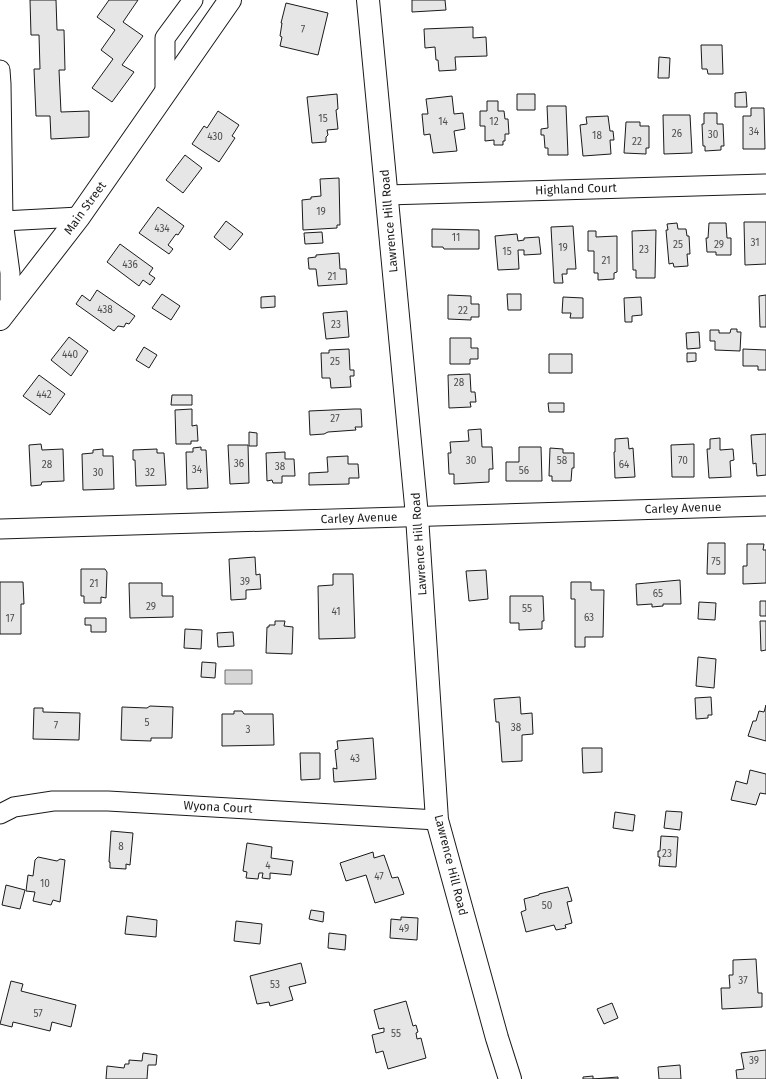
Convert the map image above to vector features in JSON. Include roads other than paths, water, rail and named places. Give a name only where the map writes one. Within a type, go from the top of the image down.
[{"type":"main road","name":"Main Street","points":[[5,312],[79,217],[230,0]]},
{"type":"main road","name":"Lawrence Hill Road","points":[[368,0],[417,516],[437,820],[497,1038],[510,1079]]},
{"type":"street","points":[[165,93],[165,38],[193,0]]},
{"type":"street","points":[[0,70],[3,221],[10,273],[5,312]]},
{"type":"street","name":"Highland Court","points":[[386,195],[766,184]]},
{"type":"street","points":[[3,221],[79,217]]},
{"type":"street","name":"Carley Avenue","points":[[0,529],[766,506]]},
{"type":"street","name":"Wyona Court","points":[[0,814],[14,806],[53,801],[108,801],[437,820]]}]
